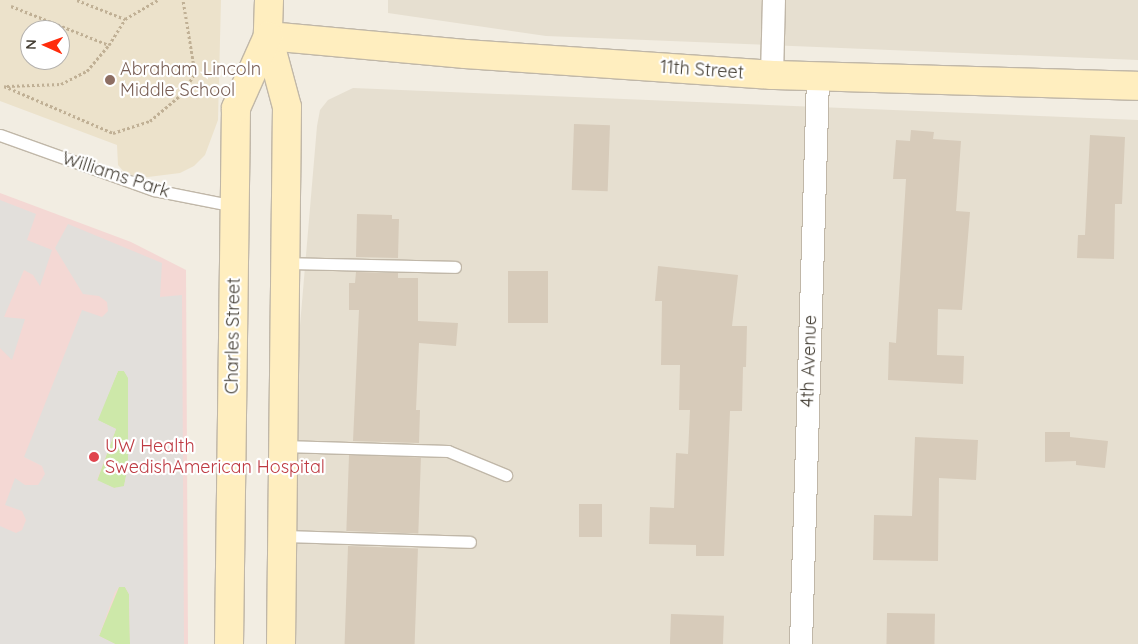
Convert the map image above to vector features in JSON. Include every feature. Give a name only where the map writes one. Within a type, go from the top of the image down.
[{"type":"main road","name":"Charles Street","points":[[269,0],[268,36],[287,107],[281,644]]},
{"type":"main road","name":"Charles Street","points":[[230,644],[236,108],[268,36]]},
{"type":"main road","name":"11th Street","points":[[268,36],[465,54],[772,75],[1138,86]]},
{"type":"street","points":[[772,75],[774,0]]},
{"type":"street","name":"4th Avenue","points":[[801,644],[818,77]]},
{"type":"lane","name":"Williams Park","points":[[0,135],[154,190],[235,206]]},
{"type":"lane","points":[[285,263],[455,268]]},
{"type":"lane","points":[[283,446],[448,452],[506,475]]},
{"type":"lane","points":[[282,536],[470,542]]},
{"type":"path","points":[[76,0],[125,19]]},
{"type":"path","points":[[158,0],[125,19],[109,46],[87,71],[61,84],[4,86],[113,133],[150,121],[182,94],[195,73],[183,0]]},
{"type":"path","points":[[12,6],[109,46]]},
{"type":"shaded area","name":"Abraham Lincoln Middle School","points":[[0,0],[221,0],[218,120],[205,155],[194,166],[180,173],[140,178],[125,173],[118,165],[117,145],[0,101]]},
{"type":"shaded area","points":[[388,0],[1138,0],[1138,60],[546,36],[388,13]]},
{"type":"shaded area","points":[[353,88],[1138,120],[1138,644],[292,644],[294,396],[317,126],[320,110],[328,100]]},
{"type":"shaded area","name":"UW Health SwedishAmerican Hospital","points":[[0,193],[131,242],[186,270],[188,644],[0,644]]},
{"type":"shaded area","points":[[0,200],[36,214],[27,240],[52,250],[40,286],[33,275],[24,270],[4,317],[25,319],[12,360],[0,348]]},
{"type":"shaded area","name":"UW Health SwedishAmerican Hospital","points":[[68,224],[162,263],[160,297],[182,295],[184,644],[130,644],[129,594],[125,587],[119,587],[115,592],[99,636],[115,644],[0,644],[0,526],[16,533],[22,530],[26,520],[22,511],[5,505],[15,478],[25,485],[38,485],[45,474],[42,466],[24,457],[82,310],[102,317],[108,311],[107,302],[99,296],[83,294],[55,248]],"holes":[[[118,371],[124,371],[128,378],[128,466],[124,486],[114,488],[97,480],[116,429],[98,420]]]},
{"type":"green space","points":[[118,371],[124,371],[128,377],[128,466],[124,487],[114,488],[97,481],[116,429],[97,420]]},
{"type":"green space","points":[[119,587],[125,587],[129,594],[130,644],[115,644],[99,636]]},
{"type":"building","points":[[574,124],[610,125],[608,191],[572,190]]},
{"type":"building","points":[[911,130],[934,132],[933,139],[961,141],[956,211],[970,212],[962,310],[938,309],[937,355],[964,356],[963,384],[888,380],[889,342],[896,343],[906,179],[893,179],[896,140],[910,141]]},
{"type":"building","points":[[1090,135],[1125,137],[1122,204],[1115,204],[1114,259],[1077,258],[1078,235],[1085,235]]},
{"type":"building","points":[[357,214],[392,215],[392,219],[399,219],[398,258],[356,257]]},
{"type":"building","points":[[658,266],[738,275],[732,326],[747,326],[746,367],[743,367],[742,411],[730,411],[724,556],[696,556],[696,545],[649,544],[650,507],[674,508],[676,453],[688,454],[690,410],[679,410],[680,365],[661,365],[662,301],[655,301]]},
{"type":"building","points":[[508,271],[548,271],[548,323],[508,323]]},
{"type":"building","points":[[356,272],[398,273],[398,278],[418,278],[418,321],[458,323],[456,346],[419,343],[416,410],[420,410],[419,443],[353,441],[359,310],[349,310],[349,283],[355,283]]},
{"type":"building","points":[[1045,432],[1070,432],[1070,437],[1108,441],[1105,468],[1076,465],[1076,461],[1045,462]]},
{"type":"building","points":[[915,437],[978,440],[976,480],[939,478],[938,561],[873,560],[874,515],[912,516]]},
{"type":"building","points":[[349,455],[421,458],[418,533],[346,531]]},
{"type":"building","points":[[579,504],[602,504],[602,537],[579,537]]},
{"type":"building","points":[[348,546],[418,548],[415,644],[345,644]]},
{"type":"building","points":[[887,613],[935,614],[934,644],[886,644]]},
{"type":"building","points":[[671,614],[724,616],[723,644],[670,644]]},
{"type":"place","name":"Abraham Lincoln Middle School","points":[[110,80]]},
{"type":"place","name":"UW Health SwedishAmerican Hospital","points":[[94,457]]}]
